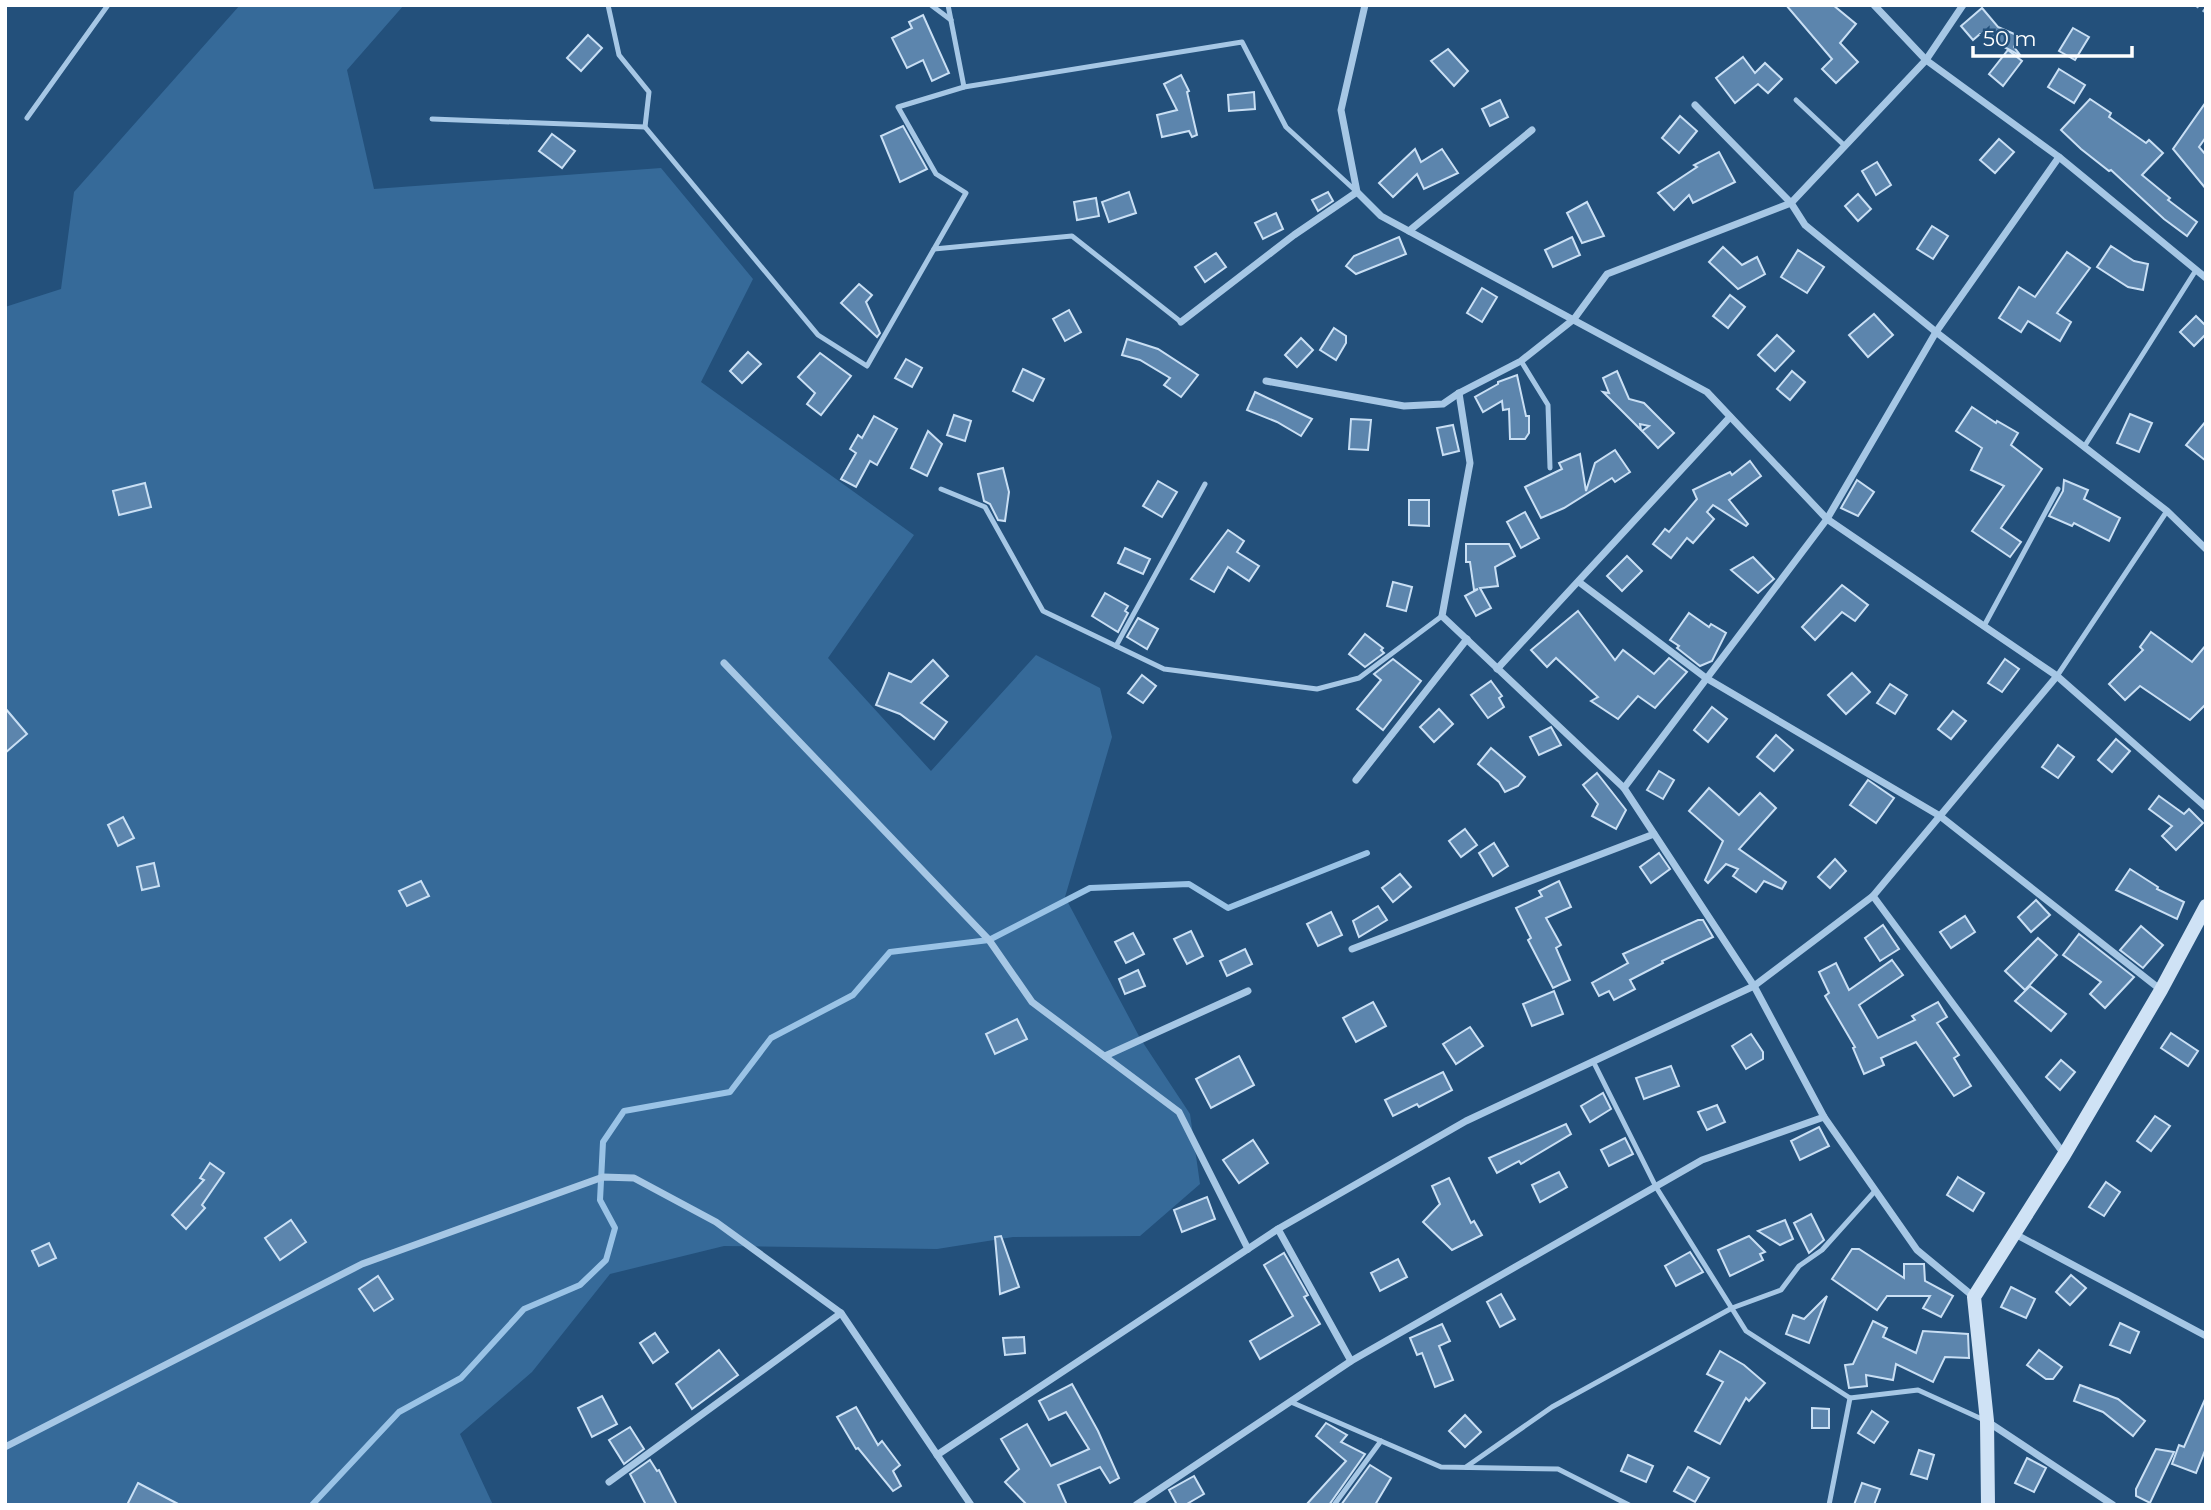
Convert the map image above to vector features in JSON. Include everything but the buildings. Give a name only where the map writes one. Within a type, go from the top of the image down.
[{"type":"street","points":[[1365,5],[1341,110],[1357,192],[1381,216],[1707,392],[1827,519],[2057,676],[2206,807]]},
{"type":"street","points":[[1874,5],[1926,60],[2059,157],[2206,278]]},
{"type":"street","points":[[1266,381],[1404,406],[1443,404],[1521,361],[1574,319],[1607,274],[1791,203],[1926,60],[1963,5]]},
{"type":"street","points":[[1695,105],[1791,203],[1805,225],[1936,332],[2167,511],[2206,549]]},
{"type":"street","points":[[1409,231],[1532,130]]},
{"type":"street","points":[[1624,788],[1827,519],[1936,332],[2059,157]]},
{"type":"street","points":[[1181,322],[1294,235],[1357,192]]},
{"type":"street","points":[[1459,393],[1470,463],[1442,616],[1624,788],[1754,986],[1824,1117],[1875,1191],[1917,1250],[1975,1297]]},
{"type":"street","points":[[1497,668],[1730,416]]},
{"type":"street","points":[[1579,582],[1706,678],[1940,816],[2161,990]]},
{"type":"street","points":[[1356,779],[1466,639]]},
{"type":"street","points":[[724,663],[989,940],[1032,1002],[1179,1112],[1248,1249]]},
{"type":"street","points":[[937,1455],[1278,1228],[1466,1121],[1754,986],[1873,896],[2057,676]]},
{"type":"street","points":[[1352,949],[1654,834]]},
{"type":"street","points":[[1873,896],[2064,1154]]},
{"type":"street","points":[[1988,1505],[1987,1421],[1975,1297],[2161,990],[2206,906]]},
{"type":"street","points":[[1105,1056],[1248,991]]},
{"type":"street","points":[[1136,1505],[1351,1362],[1702,1160],[1824,1117]]},
{"type":"street","points":[[5,1447],[362,1264],[603,1177],[634,1178],[716,1222],[841,1313],[971,1505]]},
{"type":"street","points":[[1278,1228],[1351,1362]]},
{"type":"street","points":[[2015,1234],[2206,1336]]},
{"type":"street","points":[[609,1482],[841,1313]]},
{"type":"street","points":[[1987,1421],[2113,1505]]},
{"type":"lane","points":[[27,118],[108,5]]},
{"type":"lane","points":[[608,5],[619,55],[649,92],[645,127],[818,335],[867,366],[966,193],[936,174],[898,107],[964,87],[1242,42],[1286,127],[1357,192]]},
{"type":"lane","points":[[932,5],[951,20]]},
{"type":"lane","points":[[948,5],[964,87]]},
{"type":"lane","points":[[1796,100],[1845,146]]},
{"type":"lane","points":[[432,119],[645,127]]},
{"type":"lane","points":[[934,249],[1072,236],[1181,322]]},
{"type":"lane","points":[[2084,447],[2196,270]]},
{"type":"lane","points":[[1521,361],[1548,405],[1549,468]]},
{"type":"lane","points":[[1116,646],[1205,484]]},
{"type":"lane","points":[[941,489],[985,507],[1043,611],[1164,669],[1317,689],[1359,678],[1442,616]]},
{"type":"lane","points":[[1984,626],[2058,489]]},
{"type":"lane","points":[[2057,676],[2167,511]]},
{"type":"lane","points":[[1593,1061],[1656,1187],[1746,1331],[1850,1398],[1919,1390],[1987,1421]]},
{"type":"lane","points":[[1465,1467],[1552,1407],[1732,1308],[1781,1290],[1799,1266],[1822,1250],[1875,1191]]},
{"type":"lane","points":[[1829,1505],[1850,1398]]},
{"type":"lane","points":[[1291,1402],[1441,1466],[1558,1469],[1629,1505]]},
{"type":"lane","points":[[1334,1505],[1381,1441]]},
{"type":"path","points":[[2196,5],[2206,12]]},
{"type":"shaded area","points":[[240,5],[404,5],[347,70],[374,189],[661,168],[753,279],[701,382],[914,535],[828,658],[931,771],[1036,655],[1100,688],[1112,737],[1065,897],[1140,1038],[1190,1114],[1200,1184],[1140,1236],[1013,1237],[937,1249],[724,1246],[610,1274],[532,1372],[460,1434],[493,1505],[5,1505],[5,307],[61,289],[74,192]]},
{"type":"waterway","points":[[312,1505],[399,1412],[461,1378],[524,1309],[580,1285],[606,1260],[615,1228],[600,1200],[603,1142],[624,1111],[730,1092],[771,1038],[853,995],[890,952],[989,940],[1090,888],[1189,884],[1228,908],[1367,853]]}]
